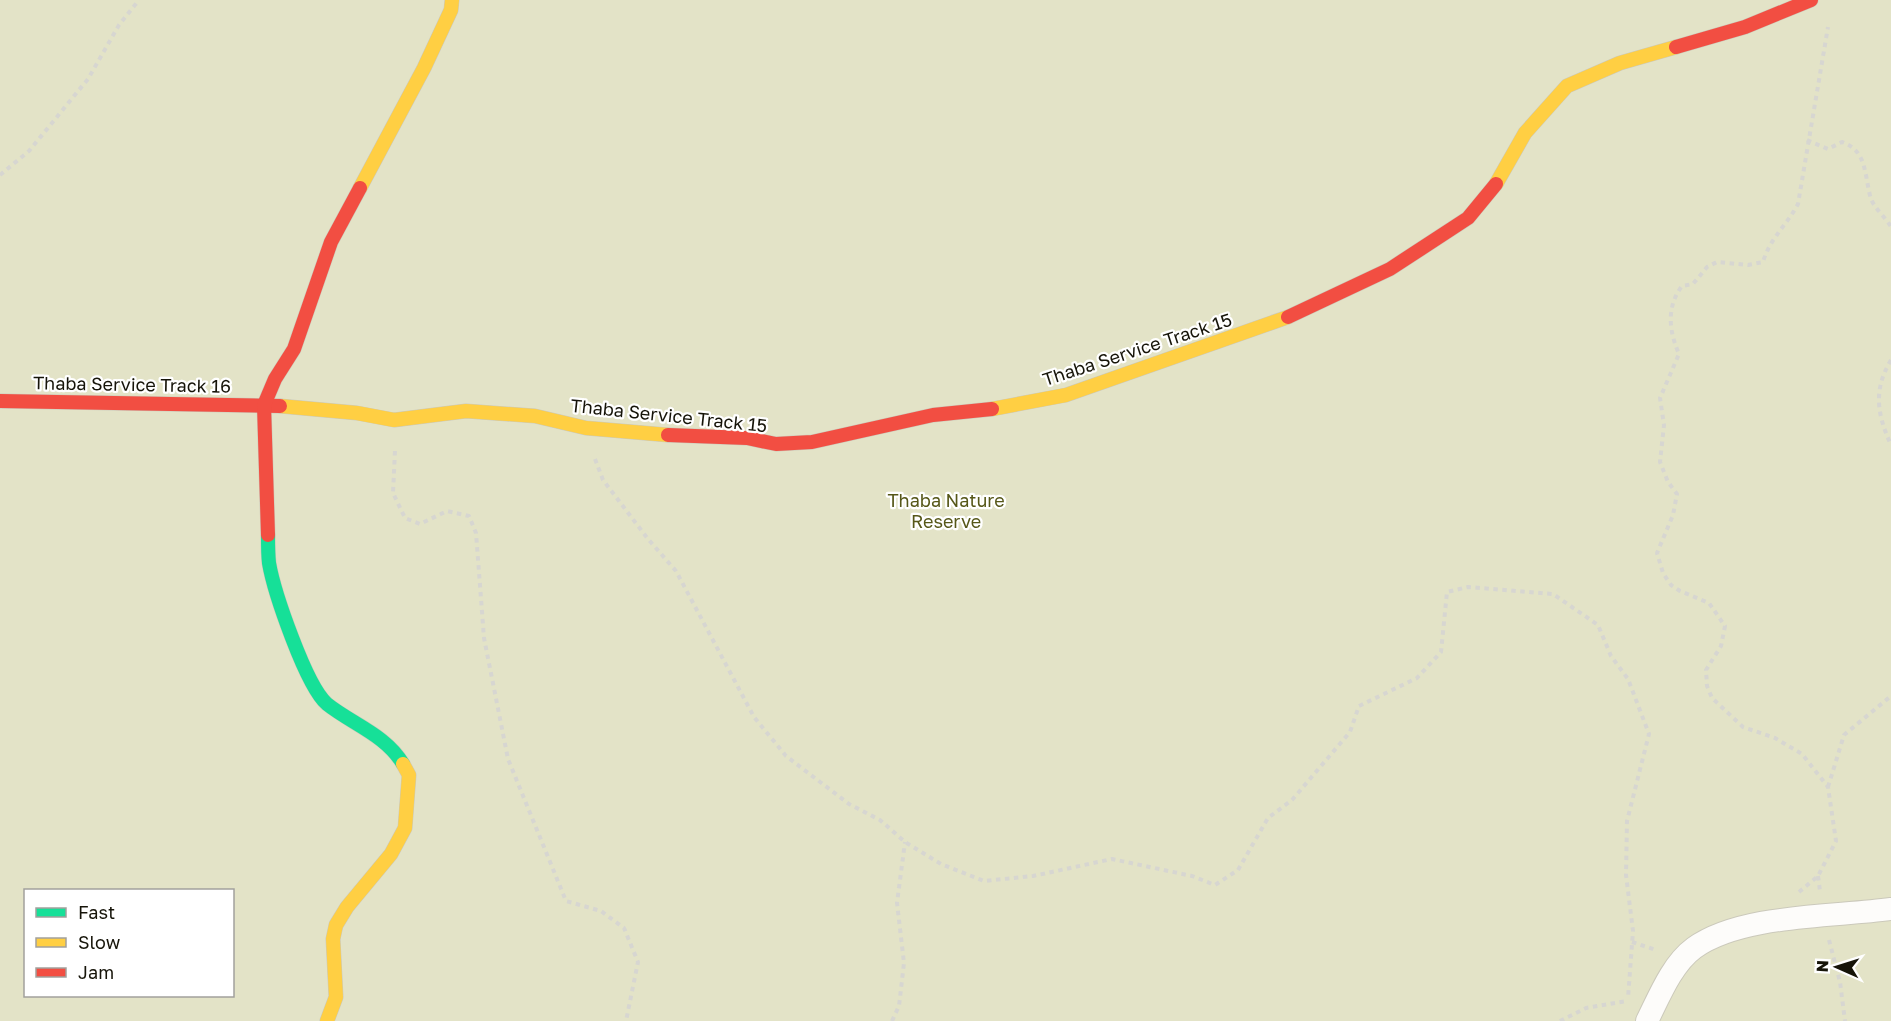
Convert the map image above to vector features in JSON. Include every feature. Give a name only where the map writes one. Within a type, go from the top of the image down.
[{"type":"street","points":[[327,1021],[336,997],[333,939],[336,925],[347,907],[391,854],[405,828],[409,775],[398,756],[374,734],[326,703],[312,686],[287,622],[269,563],[264,405],[275,379],[294,350],[331,242],[424,68],[451,10],[453,0]]},
{"type":"street","name":"Thaba Service Track 15","points":[[264,405],[357,413],[394,420],[466,411],[535,416],[586,428],[711,438],[747,438],[776,444],[812,442],[933,416],[1002,408],[1066,395],[1277,322],[1390,269],[1468,218],[1502,177],[1525,133],[1567,86],[1620,63],[1745,27],[1811,0]]},
{"type":"street","name":"Thaba Service Track 16","points":[[0,401],[264,405]]},
{"type":"street","points":[[1650,1016],[1667,981],[1693,949],[1724,931],[1762,923],[1891,909]]},
{"type":"path","points":[[0,175],[29,150],[88,79],[119,25],[139,0]]},
{"type":"path","points":[[1828,23],[1798,204],[1789,220],[1776,233],[1763,262],[1748,265],[1717,262],[1707,267],[1693,284],[1682,286],[1674,296],[1670,315],[1673,338],[1679,354],[1660,398],[1664,425],[1660,462],[1668,482],[1677,494],[1673,515],[1657,553],[1663,573],[1671,585],[1708,603],[1725,626],[1721,646],[1706,670],[1707,686],[1712,698],[1743,727],[1775,738],[1802,754],[1828,787]]},
{"type":"path","points":[[1807,140],[1828,149],[1842,142],[1853,146],[1861,154],[1872,202],[1891,227]]},
{"type":"path","points":[[1891,360],[1880,378],[1879,407],[1891,445]]},
{"type":"path","points":[[394,420],[393,493],[405,518],[420,525],[447,511],[469,516],[476,533],[484,638],[508,759],[566,900],[601,911],[624,928],[638,962],[626,1021]]},
{"type":"path","points":[[586,428],[591,450],[603,480],[648,540],[676,571],[754,717],[786,756],[849,804],[880,820],[905,842],[941,864],[984,881],[1033,876],[1112,859],[1192,876],[1215,885],[1238,870],[1268,818],[1292,800],[1350,732],[1359,706],[1418,678],[1441,652],[1447,592],[1468,587],[1553,594],[1598,625],[1611,656],[1628,679],[1649,734],[1642,768],[1626,821],[1626,874],[1633,931],[1631,977],[1627,1001]]},
{"type":"path","points":[[1794,896],[1818,876],[1836,841],[1828,787],[1844,735],[1891,696]]},
{"type":"path","points":[[892,1021],[899,1006],[904,963],[897,903],[905,842]]},
{"type":"path","points":[[1818,876],[1823,917],[1840,982],[1845,1021]]},
{"type":"path","points":[[1560,1021],[1586,1008],[1627,1001],[1650,1016]]},
{"type":"green space","name":"Thaba Nature Reserve","points":[[0,0],[1891,0],[1891,1021],[0,1021]]},
{"type":"traffic: fast","points":[[268,535],[269,563],[277,595],[292,638],[319,694],[327,704],[387,745],[403,764]]},
{"type":"traffic: slow","points":[[360,188],[424,68],[451,10],[452,0]]},
{"type":"traffic: slow","points":[[1496,184],[1525,133],[1567,86],[1620,63],[1676,47]]},
{"type":"traffic: slow","points":[[992,409],[1066,395],[1288,317]]},
{"type":"traffic: slow","points":[[280,406],[357,413],[394,420],[466,411],[535,416],[586,428],[668,435]]},
{"type":"traffic: slow","points":[[327,1021],[336,997],[333,939],[336,925],[347,907],[391,854],[405,828],[409,775],[403,764]]},
{"type":"traffic: jam","points":[[1676,47],[1745,27],[1811,0]]},
{"type":"traffic: jam","points":[[1288,317],[1390,269],[1468,218],[1496,184]]},
{"type":"traffic: jam","points":[[268,535],[264,405],[275,379],[294,349],[331,242],[360,188]]},
{"type":"traffic: jam","points":[[0,401],[280,406]]},
{"type":"traffic: jam","points":[[668,435],[747,438],[776,444],[812,442],[933,415],[992,409]]}]
